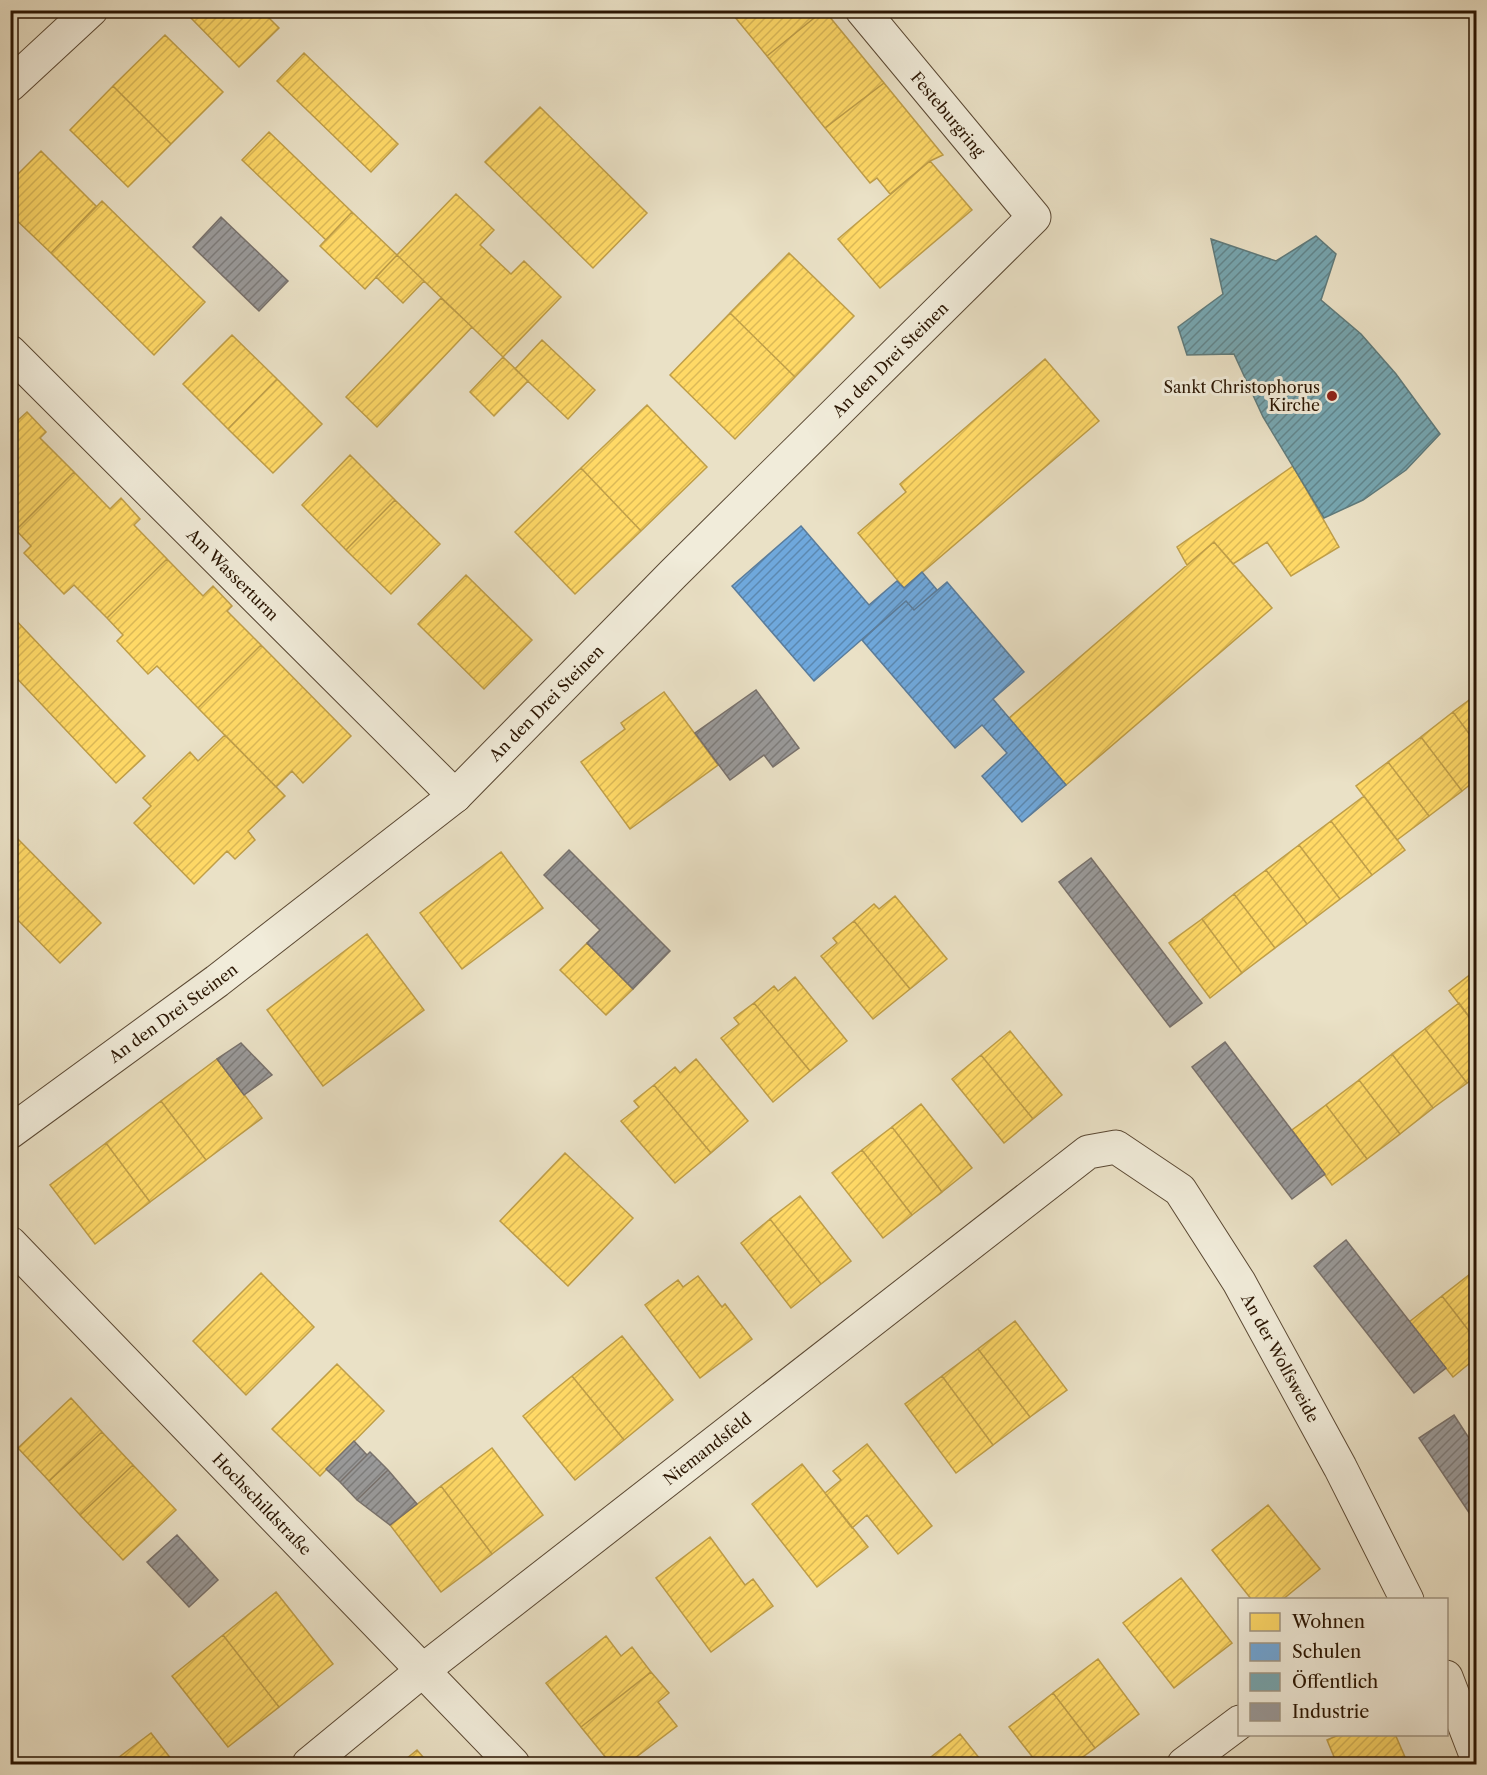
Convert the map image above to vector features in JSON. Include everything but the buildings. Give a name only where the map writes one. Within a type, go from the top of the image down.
[{"type":"street","points":[[10,85],[91,10]]},
{"type":"street","name":"Festeburgring","points":[[862,10],[1034,217]]},
{"type":"street","name":"An den Drei Steinen","points":[[10,1132],[217,981],[455,796],[673,574],[1034,217]]},
{"type":"street","name":"Am Wasserturm","points":[[10,352],[455,796]]},
{"type":"street","name":"An der Wolfsweide","points":[[1116,1147],[1179,1190],[1239,1282],[1340,1467],[1404,1598]]},
{"type":"street","name":"Niemandsfeld","points":[[309,1764],[422,1671],[1088,1152],[1116,1147]]},
{"type":"street","name":"Hochschildstraße","points":[[10,1243],[513,1764]]},
{"type":"street","points":[[1448,1682],[1476,1755]]},
{"type":"street","points":[[1184,1764],[1238,1723]]},
{"type":"place","name":"Sankt Christophorus Kirche","points":[[1332,396]]}]
